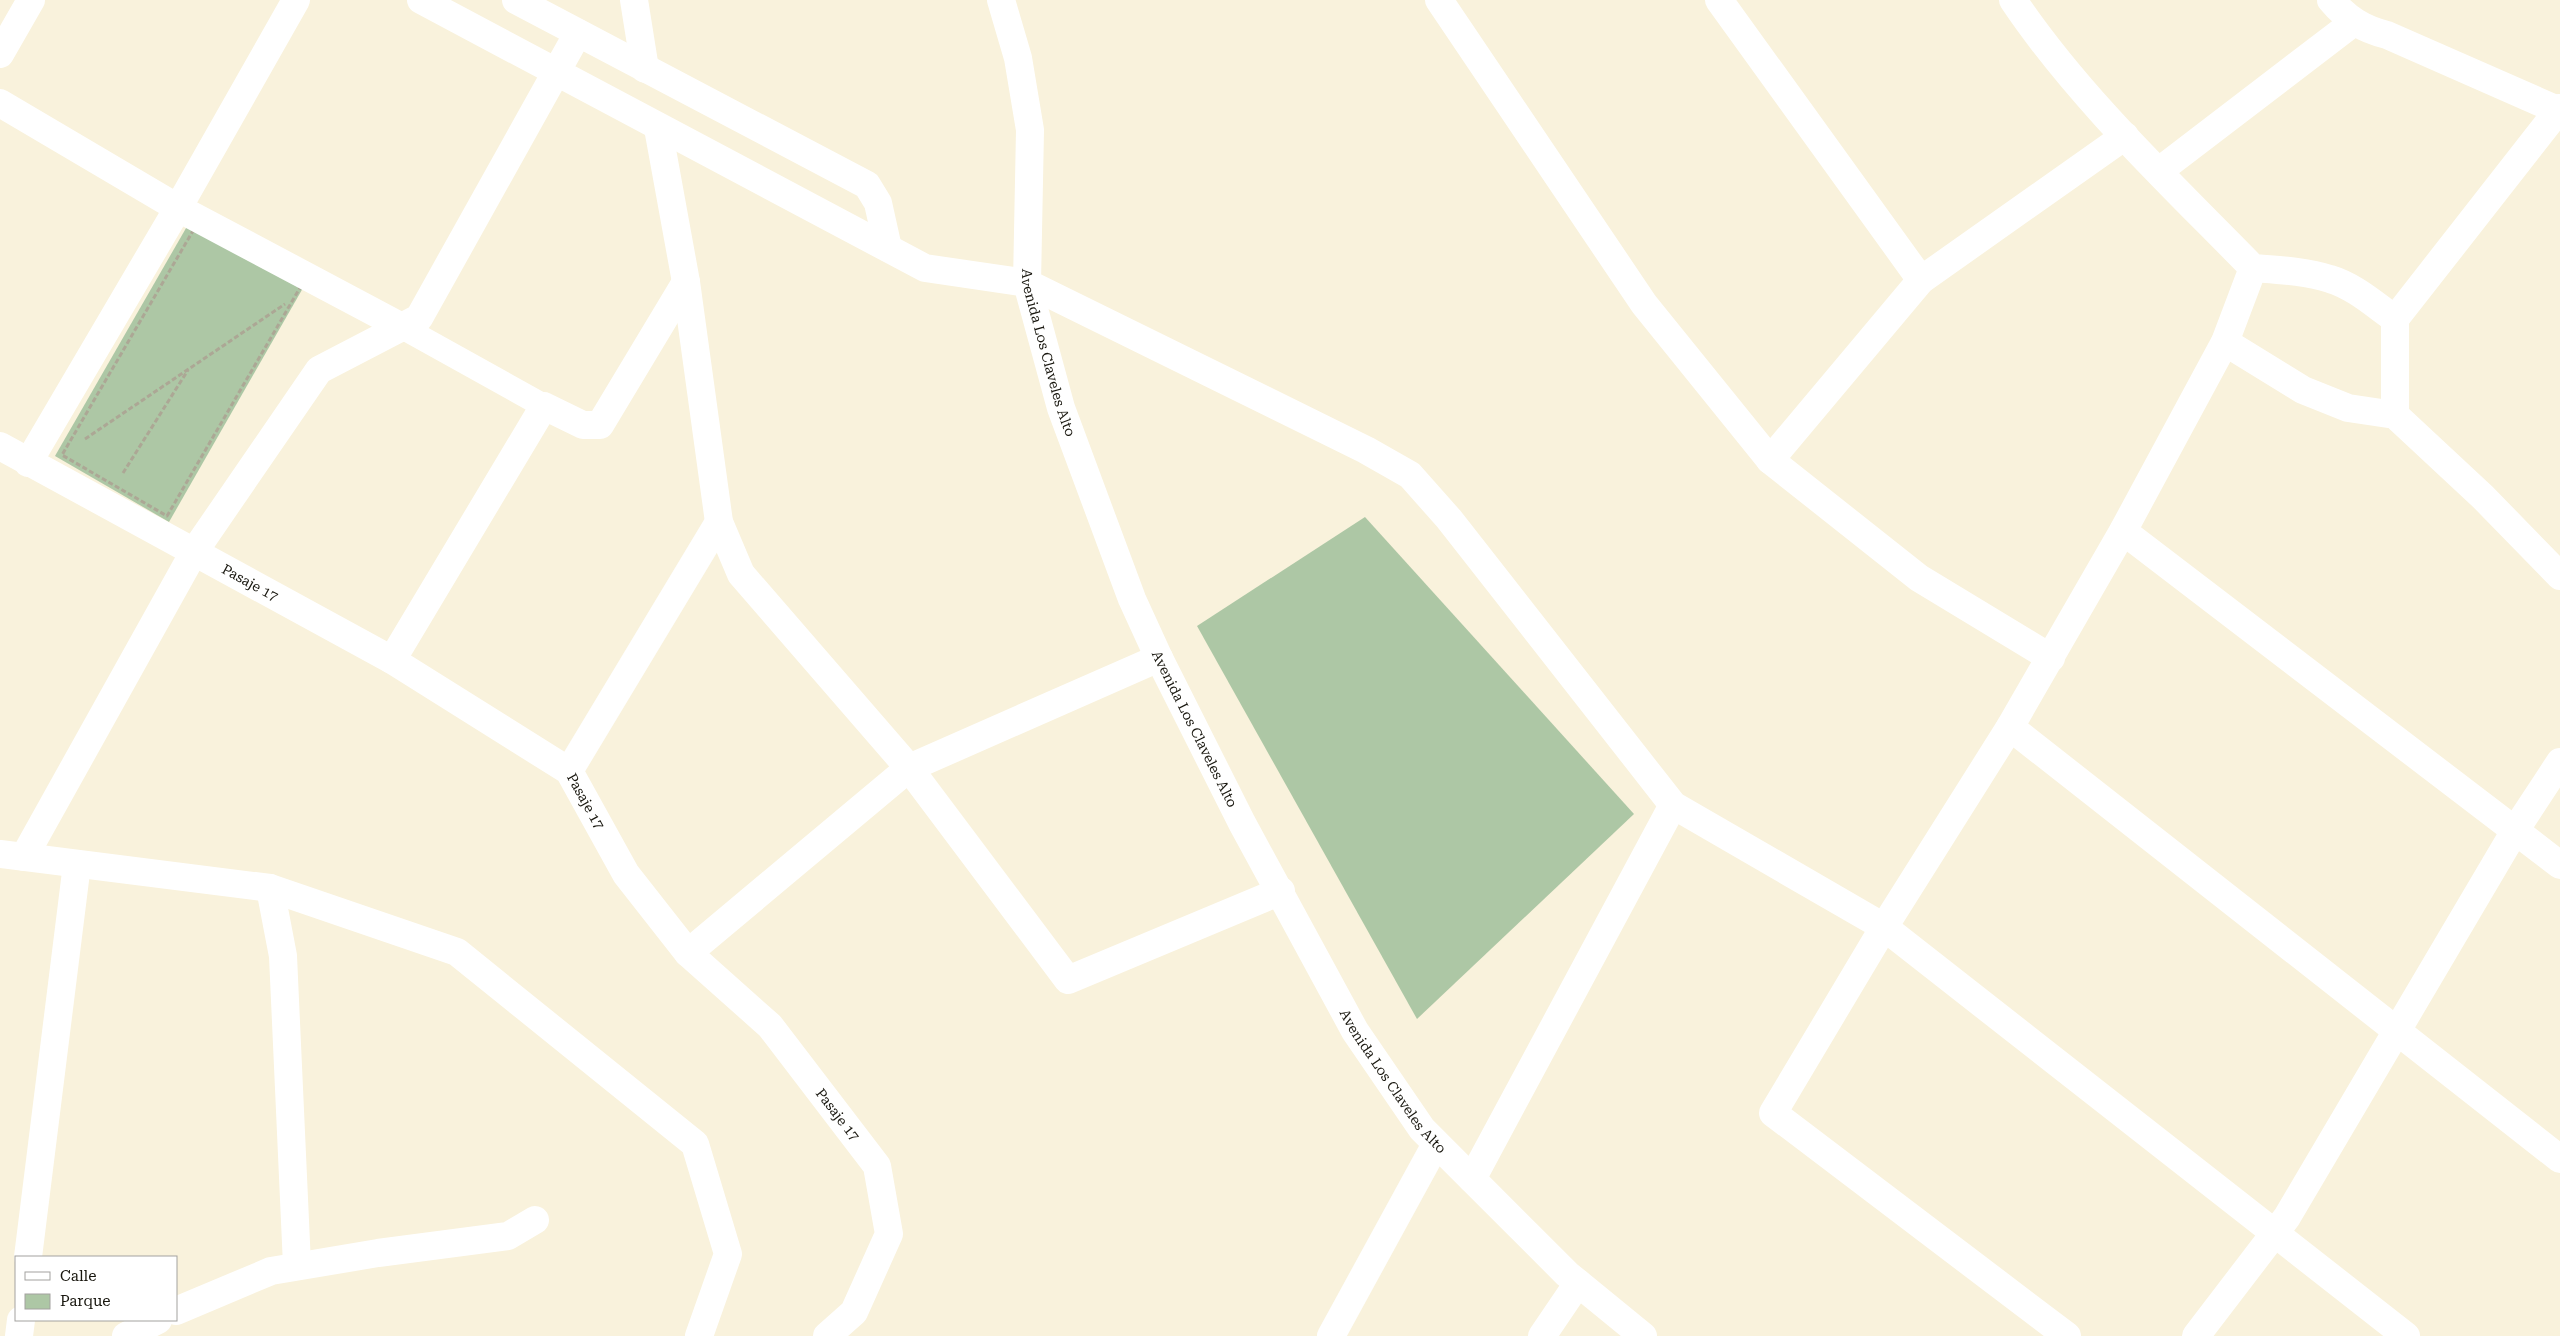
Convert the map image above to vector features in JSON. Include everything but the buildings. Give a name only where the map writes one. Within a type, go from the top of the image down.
[{"type":"street","points":[[0,54],[30,0]]},
{"type":"street","points":[[28,463],[178,208],[296,0]]},
{"type":"street","points":[[422,0],[658,128],[926,268],[1027,283],[1322,428],[1410,475],[1449,519],[1673,805],[1884,927],[2406,1336]]},
{"type":"street","points":[[516,0],[867,185],[878,203],[888,248]]},
{"type":"street","points":[[634,0],[645,69]]},
{"type":"street","name":"Avenida Los Claveles Alto","points":[[1001,0],[1018,58],[1030,130],[1027,283],[1060,408],[1132,599],[1159,658],[1242,823],[1281,891],[1355,1031],[1422,1129],[1578,1283],[1643,1336]]},
{"type":"street","points":[[1438,0],[1644,304],[1770,460],[1919,578],[2050,658]]},
{"type":"street","points":[[1719,0],[1921,280]]},
{"type":"street","points":[[2013,0],[2038,38],[2126,136],[2253,268],[2294,270],[2331,279],[2364,296],[2396,319]]},
{"type":"street","points":[[2331,0],[2354,22],[2560,109],[2396,319],[2395,415]]},
{"type":"street","points":[[2159,171],[2354,22]]},
{"type":"street","points":[[578,33],[419,318],[319,370],[194,552],[12,856],[270,888],[457,952],[694,1144],[728,1254],[699,1336]]},
{"type":"street","points":[[0,103],[178,208],[402,327]]},
{"type":"street","points":[[658,128],[686,282],[718,522],[741,574],[909,768],[1068,980],[1281,891]]},
{"type":"street","points":[[1770,460],[1921,280],[2126,136]]},
{"type":"street","points":[[2066,1336],[1773,1113],[1884,927],[2010,727],[2123,531],[2225,342],[2253,268]]},
{"type":"street","points":[[392,660],[544,406],[583,425],[600,425],[686,282]]},
{"type":"street","points":[[2225,342],[2303,390],[2348,408],[2395,415],[2483,497],[2560,576]]},
{"type":"street","name":"Pasaje 17","points":[[0,446],[28,463],[392,660],[569,771],[626,874],[688,953],[770,1026],[877,1166],[890,1234],[854,1312],[827,1336]]},
{"type":"street","points":[[569,771],[718,522]]},
{"type":"street","points":[[2123,531],[2516,829],[2560,865]]},
{"type":"street","points":[[688,953],[909,768],[1159,658]]},
{"type":"street","points":[[2010,727],[2560,1159]]},
{"type":"street","points":[[2196,1336],[2286,1218],[2516,829],[2560,762]]},
{"type":"street","points":[[1472,1179],[1673,805]]},
{"type":"street","points":[[28,1256],[77,864]]},
{"type":"street","points":[[270,888],[284,956],[297,1265]]},
{"type":"street","points":[[1331,1336],[1436,1144]]},
{"type":"street","points":[[178,1309],[271,1271],[297,1265],[508,1236],[535,1220]]},
{"type":"street","points":[[1542,1336],[1578,1283]]},
{"type":"street","points":[[19,1336],[21,1321]]},
{"type":"street","points":[[126,1336],[156,1321]]},
{"type":"lane","points":[[402,327],[544,406]]},
{"type":"path","points":[[197,224],[301,286],[167,516],[62,455],[197,224]]},
{"type":"path","points":[[78,444],[293,299]]},
{"type":"path","points":[[115,486],[189,369]]},
{"type":"path","points":[[62,455],[70,449]]},
{"type":"green space","points":[[193,216],[307,281],[169,522],[55,456]]},
{"type":"green space","points":[[1365,517],[1634,814],[1417,1019],[1197,626]]}]
